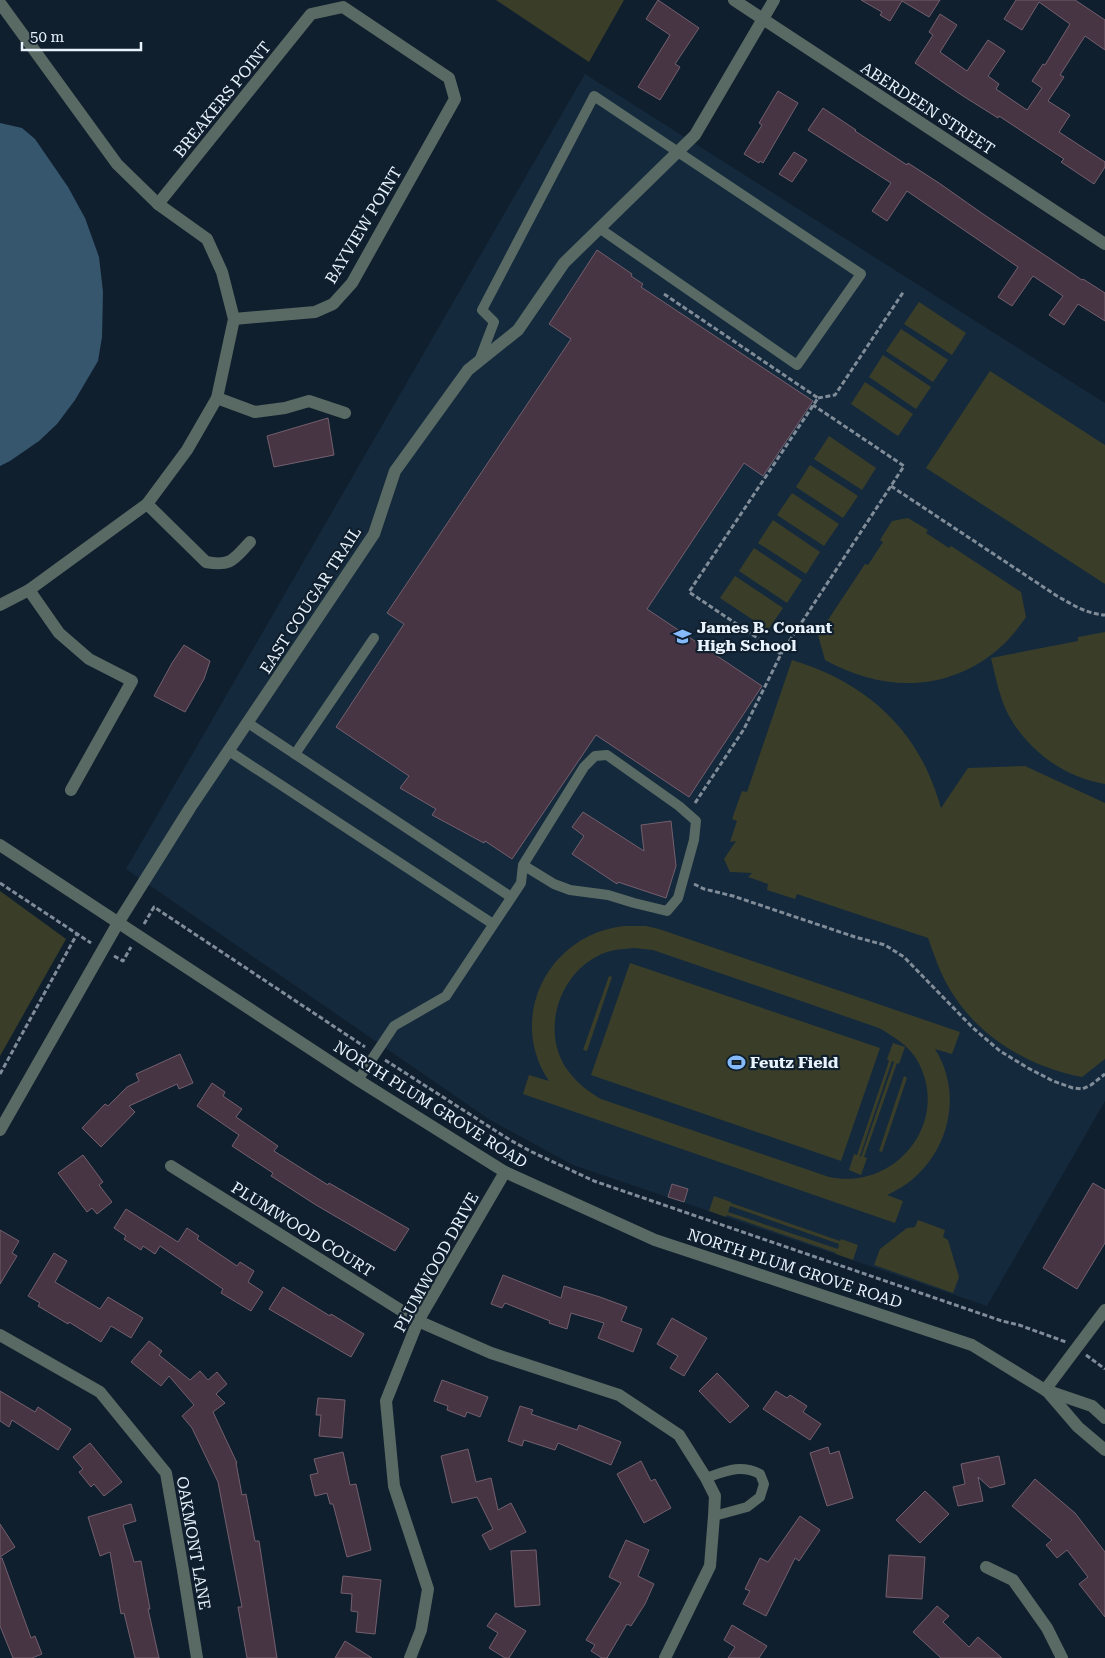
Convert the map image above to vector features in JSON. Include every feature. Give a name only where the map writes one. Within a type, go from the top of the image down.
[{"type":"street","name":"ABERDEEN STREET","points":[[734,0],[1105,244]]},
{"type":"street","name":"EAST COUGAR TRAIL","points":[[0,1130],[118,922],[190,808],[374,534],[395,471],[468,370],[518,330],[564,263],[696,135],[774,0]]},
{"type":"street","points":[[0,2],[117,164],[158,204],[207,239],[222,272],[234,319],[217,398],[187,450],[147,504],[29,590],[0,604]]},
{"type":"street","name":"BREAKERS POINT","points":[[158,204],[311,14],[343,7],[449,78],[455,99]]},
{"type":"street","name":"BAYVIEW POINT","points":[[234,319],[315,312],[333,304],[352,283],[455,99]]},
{"type":"street","points":[[217,398],[255,412],[285,408],[309,401],[345,413]]},
{"type":"street","points":[[147,504],[206,562],[219,565],[232,561],[250,542]]},
{"type":"street","points":[[29,590],[60,633],[89,659],[132,681],[71,790]]},
{"type":"street","name":"NORTH PLUM GROVE ROAD","points":[[0,845],[358,1080],[504,1172],[655,1240],[972,1345],[1045,1390],[1092,1406],[1105,1418]]},
{"type":"street","name":"PLUMWOOD COURT","points":[[171,1166],[418,1321],[491,1353],[619,1395],[679,1434],[715,1496],[714,1516],[710,1566],[664,1658]]},
{"type":"street","name":"PLUMWOOD DRIVE","points":[[410,1658],[421,1630],[428,1589],[394,1486],[386,1401],[418,1321],[504,1172]]},
{"type":"street","points":[[1045,1390],[1105,1310]]},
{"type":"street","name":"OAKMONT LANE","points":[[0,1335],[100,1392],[166,1473],[197,1658]]},
{"type":"street","name":"NORTH PLUM GROVE ROAD","points":[[1045,1390],[1078,1427],[1105,1450]]},
{"type":"street","points":[[986,1567],[1013,1580],[1047,1628],[1062,1658]]},
{"type":"lane","points":[[478,362],[494,322],[482,310],[594,96],[861,274],[797,365],[599,228]]},
{"type":"lane","points":[[295,754],[374,638]]},
{"type":"lane","points":[[248,723],[511,897]]},
{"type":"lane","points":[[229,751],[493,924]]},
{"type":"lane","points":[[358,1080],[394,1026],[446,996],[521,883],[523,864],[584,768],[595,756],[607,755],[679,806],[696,822],[694,840],[678,898],[667,911],[608,895],[570,890],[554,884],[523,864]]},
{"type":"lane","points":[[706,1478],[735,1468],[751,1469],[760,1474],[764,1484],[760,1497],[747,1507],[714,1516]]},
{"type":"path","points":[[664,294],[818,398],[835,395],[904,291]]},
{"type":"path","points":[[781,654],[689,592],[818,398]]},
{"type":"path","points":[[688,814],[744,729],[781,654],[904,466],[813,405]]},
{"type":"path","points":[[891,486],[1064,600],[1094,614],[1105,615]]},
{"type":"path","points":[[683,879],[704,888],[855,937],[886,945],[904,958],[966,1022],[1000,1051],[1053,1081],[1082,1089],[1091,1085],[1105,1074]]},
{"type":"path","points":[[0,883],[77,934],[0,1074]]},
{"type":"path","points":[[154,907],[375,1053],[532,1152],[594,1181],[1002,1321],[1054,1336],[1077,1349],[1105,1369]]},
{"type":"shaded area","name":"James B. Conant High School","points":[[585,74],[1105,403],[1105,1101],[987,1306],[573,1165],[490,1120],[126,869]]},
{"type":"shaded area","points":[[0,123],[22,128],[35,139],[68,187],[85,218],[99,257],[103,292],[102,337],[98,361],[75,400],[57,424],[39,441],[0,466]]},
{"type":"green space","points":[[496,0],[624,0],[589,62]]},
{"type":"green space","points":[[919,302],[966,333],[952,355],[904,324]]},
{"type":"green space","points":[[901,329],[948,360],[933,382],[886,351]]},
{"type":"green space","points":[[883,355],[931,387],[916,409],[869,377]]},
{"type":"green space","points":[[990,371],[1105,445],[1105,584],[926,468]]},
{"type":"green space","points":[[865,382],[913,414],[898,436],[851,404]]},
{"type":"green space","points":[[829,436],[876,468],[862,490],[814,459]]},
{"type":"green space","points":[[810,465],[858,496],[843,518],[796,487]]},
{"type":"green space","points":[[792,493],[839,524],[824,546],[777,515]]},
{"type":"green space","points":[[908,518],[928,530],[926,533],[949,548],[951,546],[1021,592],[1026,617],[1004,644],[984,660],[962,672],[940,679],[917,683],[894,682],[847,671],[825,660],[818,635],[865,564],[868,565],[883,542],[880,540],[892,521]]},
{"type":"green space","points":[[773,520],[820,552],[806,574],[758,543]]},
{"type":"green space","points":[[754,548],[802,580],[787,603],[739,571]]},
{"type":"green space","points":[[735,576],[783,608],[768,630],[720,598]]},
{"type":"green space","points":[[1105,632],[1105,784],[1074,775],[1060,768],[1035,749],[1024,737],[1006,710],[991,658],[1078,641],[1078,637]]},
{"type":"green space","points":[[792,660],[814,668],[853,687],[887,714],[915,748],[928,773],[941,808],[968,768],[1025,766],[1105,803],[1105,1059],[1082,1077],[1062,1072],[1023,1057],[989,1035],[974,1021],[949,988],[928,938],[797,894],[795,899],[767,890],[768,884],[748,877],[752,873],[730,872],[724,859],[736,841],[730,842],[737,821],[732,819],[742,791],[747,792]]},
{"type":"green space","points":[[0,891],[66,939],[0,1056]]},
{"type":"green space","points":[[624,926],[646,926],[659,929],[960,1032],[952,1054],[935,1049],[945,1069],[949,1090],[949,1112],[944,1132],[935,1152],[923,1169],[906,1184],[887,1195],[903,1201],[895,1223],[523,1094],[529,1075],[549,1081],[537,1056],[532,1031],[534,1006],[542,983],[556,962],[575,945],[597,932]],"holes":[[[634,948],[653,950],[879,1028],[890,1034],[910,1050],[917,1060],[926,1083],[927,1106],[922,1128],[911,1147],[896,1162],[876,1173],[853,1178],[829,1177],[601,1099],[588,1091],[569,1072],[560,1056],[555,1039],[555,1021],[559,1003],[566,986],[577,972],[591,960],[607,952]]]},
{"type":"green space","name":"Feutz Field","points":[[630,963],[880,1048],[841,1161],[591,1075]]},
{"type":"green space","points":[[609,976],[612,977],[587,1051],[583,1050]]},
{"type":"green space","points":[[893,1043],[905,1047],[899,1064],[897,1063],[864,1157],[867,1158],[861,1175],[849,1170],[854,1154],[857,1155],[889,1061],[887,1059]],"holes":[[[892,1061],[894,1062],[861,1157]]]},
{"type":"green space","points":[[904,1076],[907,1078],[882,1152],[879,1151]]},
{"type":"green space","points":[[714,1196],[840,1241],[841,1239],[858,1245],[853,1260],[727,1215],[726,1217],[709,1211]],"holes":[[[730,1206],[839,1244],[838,1249],[728,1212]]]},
{"type":"green space","points":[[918,1220],[945,1230],[943,1237],[948,1240],[959,1277],[953,1293],[874,1265],[880,1249],[907,1228],[915,1227]]},
{"type":"building","points":[[658,0],[699,28],[675,64],[680,67],[660,100],[638,87],[670,35],[646,19]]},
{"type":"building","points":[[861,0],[940,0],[929,17],[902,1],[890,21],[880,15],[882,12]]},
{"type":"building","points":[[1016,0],[1075,0],[1105,20],[1105,50],[1085,36],[1060,75],[1064,77],[1048,101],[1070,115],[1059,132],[1105,162],[1105,167],[1094,184],[1061,162],[1064,159],[999,116],[998,118],[963,96],[915,63],[933,35],[929,32],[940,14],[957,25],[940,52],[967,71],[988,40],[1005,51],[988,76],[999,84],[996,89],[1027,110],[1042,88],[1032,81],[1043,64],[1045,65],[1070,24],[1039,2],[1022,30],[1004,19]]},
{"type":"building","points":[[778,91],[798,103],[763,163],[760,161],[759,163],[744,154],[762,125],[759,123]]},
{"type":"building","points":[[823,108],[907,165],[908,163],[939,183],[1082,280],[1105,293],[1105,321],[1078,304],[1064,325],[1049,315],[1063,296],[1033,276],[1012,306],[998,297],[1018,267],[907,191],[887,221],[872,211],[891,183],[808,130]]},
{"type":"building","points":[[794,152],[807,160],[792,182],[779,174]]},
{"type":"building","name":"James B. Conant High School","points":[[597,250],[632,274],[631,276],[643,284],[641,287],[813,401],[763,476],[744,463],[647,609],[762,686],[689,797],[596,735],[512,859],[485,841],[484,843],[432,815],[436,809],[400,788],[409,776],[336,727],[404,624],[387,613],[571,339],[549,324]]},
{"type":"building","points":[[328,418],[334,455],[274,467],[267,436]]},
{"type":"building","points":[[184,645],[210,661],[204,679],[185,712],[154,696]]},
{"type":"building","points":[[583,812],[644,851],[641,825],[671,821],[676,866],[666,898],[618,882],[617,884],[572,854],[584,836],[572,827]]},
{"type":"building","points":[[180,1054],[193,1083],[179,1089],[177,1084],[129,1106],[135,1112],[101,1147],[82,1128],[105,1104],[108,1106],[127,1087],[139,1081],[136,1074]]},
{"type":"building","points":[[212,1083],[225,1092],[223,1096],[242,1109],[236,1117],[278,1146],[274,1151],[328,1185],[329,1183],[409,1229],[395,1251],[316,1205],[271,1176],[273,1173],[232,1146],[239,1135],[197,1106]]},
{"type":"building","points":[[83,1155],[103,1182],[99,1185],[112,1202],[97,1214],[92,1208],[87,1212],[58,1173]]},
{"type":"building","points":[[1093,1183],[1105,1190],[1105,1243],[1077,1289],[1043,1268]]},
{"type":"building","points":[[672,1184],[688,1189],[684,1202],[668,1197]]},
{"type":"building","points":[[126,1209],[178,1242],[187,1228],[199,1236],[197,1239],[237,1266],[240,1262],[254,1271],[248,1282],[263,1292],[251,1311],[221,1293],[223,1289],[160,1246],[155,1254],[143,1246],[141,1250],[124,1239],[126,1236],[114,1228]]},
{"type":"building","points":[[0,1230],[19,1241],[12,1253],[17,1256],[0,1284]]},
{"type":"building","points":[[54,1253],[67,1261],[55,1282],[100,1309],[108,1297],[143,1318],[131,1338],[111,1326],[101,1342],[38,1306],[40,1303],[28,1296]]},
{"type":"building","points":[[503,1275],[561,1298],[564,1286],[627,1307],[621,1321],[642,1329],[633,1352],[598,1338],[604,1323],[571,1313],[567,1329],[505,1303],[502,1308],[491,1304]]},
{"type":"building","points":[[283,1287],[364,1334],[351,1357],[269,1309]]},
{"type":"building","points":[[672,1318],[707,1338],[684,1376],[670,1368],[678,1356],[657,1344]]},
{"type":"building","points":[[149,1341],[162,1351],[159,1355],[190,1380],[200,1371],[208,1380],[217,1372],[227,1384],[216,1394],[225,1403],[213,1412],[237,1463],[242,1495],[246,1494],[255,1541],[259,1541],[277,1658],[247,1658],[238,1607],[242,1607],[218,1482],[192,1428],[182,1416],[194,1405],[169,1376],[161,1386],[131,1362]]},
{"type":"building","points":[[717,1373],[749,1406],[730,1423],[699,1391]]},
{"type":"building","points":[[442,1380],[488,1397],[480,1417],[467,1412],[465,1417],[447,1410],[448,1406],[434,1401]]},
{"type":"building","points":[[0,1391],[35,1412],[38,1407],[71,1429],[58,1450],[12,1420],[9,1427],[0,1421]]},
{"type":"building","points":[[776,1391],[787,1398],[790,1395],[807,1406],[803,1412],[821,1424],[810,1440],[763,1409]]},
{"type":"building","points":[[318,1398],[345,1400],[342,1438],[319,1436],[321,1415],[316,1415]]},
{"type":"building","points":[[520,1406],[533,1410],[531,1414],[577,1430],[579,1425],[621,1442],[611,1465],[558,1443],[555,1450],[524,1440],[522,1446],[508,1441]]},
{"type":"building","points":[[90,1443],[122,1482],[104,1496],[94,1484],[91,1487],[79,1472],[83,1469],[73,1457]]},
{"type":"building","points":[[828,1447],[830,1454],[839,1451],[853,1498],[827,1506],[810,1453]]},
{"type":"building","points":[[468,1449],[476,1482],[491,1478],[498,1510],[511,1503],[526,1532],[490,1550],[482,1535],[493,1529],[477,1497],[452,1503],[441,1456]]},
{"type":"building","points":[[343,1452],[350,1485],[356,1484],[371,1550],[347,1557],[333,1504],[330,1504],[327,1493],[315,1496],[310,1475],[318,1473],[314,1459]]},
{"type":"building","points":[[999,1456],[1005,1484],[990,1488],[978,1477],[983,1501],[958,1506],[953,1487],[965,1484],[961,1464]]},
{"type":"building","points":[[641,1461],[651,1481],[655,1479],[671,1508],[644,1523],[617,1474]]},
{"type":"building","points":[[1035,1479],[1075,1513],[1105,1552],[1105,1617],[1079,1584],[1088,1577],[1067,1550],[1057,1558],[1046,1545],[1052,1540],[1012,1506]]},
{"type":"building","points":[[925,1491],[949,1514],[920,1543],[896,1520]]},
{"type":"building","points":[[131,1504],[136,1521],[123,1525],[134,1562],[141,1561],[150,1609],[148,1609],[159,1658],[135,1658],[124,1613],[121,1614],[110,1552],[100,1556],[88,1517]]},
{"type":"building","points":[[800,1516],[820,1530],[799,1561],[795,1558],[766,1616],[743,1604],[750,1591],[745,1589],[760,1558],[768,1562]]},
{"type":"building","points":[[0,1524],[15,1547],[0,1557]]},
{"type":"building","points":[[626,1540],[649,1550],[638,1576],[654,1584],[645,1604],[631,1626],[627,1624],[607,1658],[602,1658],[591,1651],[595,1645],[586,1640],[621,1583],[609,1577]]},
{"type":"building","points":[[536,1550],[540,1605],[515,1607],[511,1551]]},
{"type":"building","points":[[889,1555],[925,1557],[922,1599],[886,1597]]},
{"type":"building","points":[[0,1558],[2,1558],[31,1638],[35,1636],[42,1654],[32,1658],[13,1658],[0,1626]]},
{"type":"building","points":[[343,1576],[381,1580],[375,1634],[356,1632],[358,1612],[351,1611],[352,1594],[341,1593]]},
{"type":"building","points":[[937,1606],[949,1616],[943,1622],[969,1647],[978,1637],[1002,1658],[941,1658],[913,1632]]},
{"type":"building","points":[[496,1613],[526,1631],[509,1658],[505,1658],[489,1648],[498,1633],[487,1626]]},
{"type":"building","points":[[732,1625],[767,1646],[759,1658],[728,1658],[735,1647],[724,1640]]},
{"type":"building","points":[[345,1641],[372,1658],[335,1658]]},
{"type":"place","name":"James B. Conant High School","points":[[683,636]]},
{"type":"place","name":"Feutz Field","points":[[736,1062]]}]
